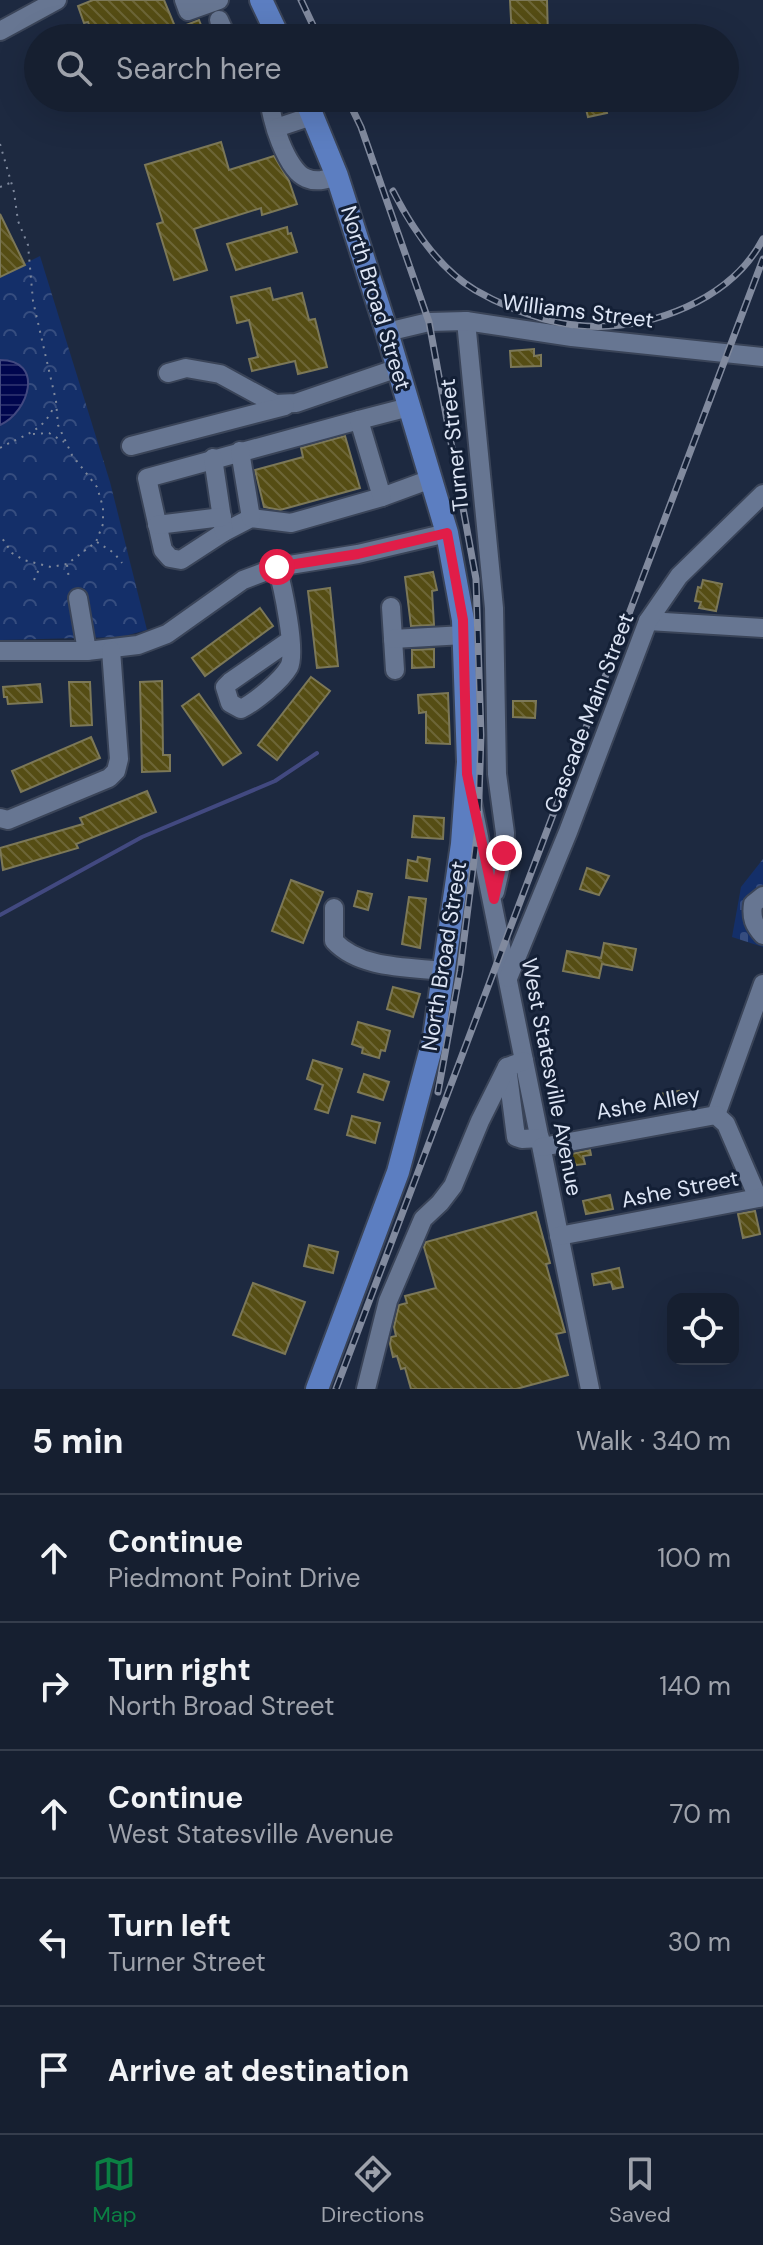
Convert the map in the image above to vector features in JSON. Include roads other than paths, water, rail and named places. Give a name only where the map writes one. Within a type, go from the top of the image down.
[{"type":"main road","points":[[261,0],[272,24]]},
{"type":"main road","name":"North Broad Street","points":[[310,112],[337,176],[447,533],[463,620],[467,774],[462,844],[434,1037],[398,1172],[317,1389]]},
{"type":"street","points":[[0,31],[57,0]]},
{"type":"street","points":[[184,0],[188,11],[219,0]]},
{"type":"street","points":[[219,20],[221,24]]},
{"type":"street","points":[[270,112],[292,168],[303,178],[318,181],[337,176]]},
{"type":"street","points":[[276,128],[300,112]]},
{"type":"street","name":"Williams Street","points":[[387,332],[429,322],[466,321],[572,337],[763,357]]},
{"type":"street","name":"Turner Street","points":[[466,321],[494,608],[497,774],[505,833],[494,899]]},
{"type":"street","points":[[168,373],[186,368],[203,370],[220,374],[275,404],[296,403]]},
{"type":"street","points":[[131,446],[296,403],[398,368]]},
{"type":"street","points":[[223,524],[181,560],[175,560],[163,550],[147,478],[409,407]]},
{"type":"street","points":[[359,420],[382,497]]},
{"type":"street","points":[[240,451],[251,518]]},
{"type":"street","points":[[213,458],[223,524]]},
{"type":"street","points":[[157,525],[223,524],[251,518],[291,523],[382,497],[431,479]]},
{"type":"street","name":"Cascade Main Street","points":[[507,980],[568,832],[648,621],[679,576],[761,499]]},
{"type":"street","points":[[0,651],[111,650],[138,645],[167,634],[243,580],[277,567],[358,554],[447,533]]},
{"type":"street","points":[[277,567],[284,592],[289,641]]},
{"type":"street","points":[[78,598],[87,651]]},
{"type":"street","points":[[391,607],[395,670]]},
{"type":"street","points":[[648,621],[763,628]]},
{"type":"street","points":[[393,639],[464,635]]},
{"type":"street","points":[[0,818],[8,820],[109,778],[116,771],[119,759],[111,650]]},
{"type":"street","name":"West Statesville Avenue","points":[[467,774],[494,899],[516,1064],[541,1142],[590,1389]]},
{"type":"street","points":[[763,896],[753,904],[751,917],[763,935]]},
{"type":"street","points":[[334,908],[334,941],[343,951],[363,960],[444,971]]},
{"type":"street","points":[[716,1115],[763,984]]},
{"type":"street","points":[[366,1389],[388,1301],[423,1219],[453,1186],[480,1121],[516,1064]]},
{"type":"street","name":"Ashe Alley","points":[[541,1142],[716,1115],[726,1124],[760,1198]]},
{"type":"street","name":"Ashe Street","points":[[559,1236],[760,1198]]},
{"type":"waterway","points":[[0,915],[142,837],[275,781],[317,753]]},
{"type":"railway","points":[[301,0],[312,24]]},
{"type":"railway","points":[[354,112],[429,322],[476,579],[481,735],[478,828],[460,971],[438,1092]]},
{"type":"railway","points":[[393,191],[427,246],[462,281],[514,309],[571,325],[636,323],[687,307],[731,279],[763,239]]},
{"type":"railway","points":[[336,1389],[763,259]]}]
